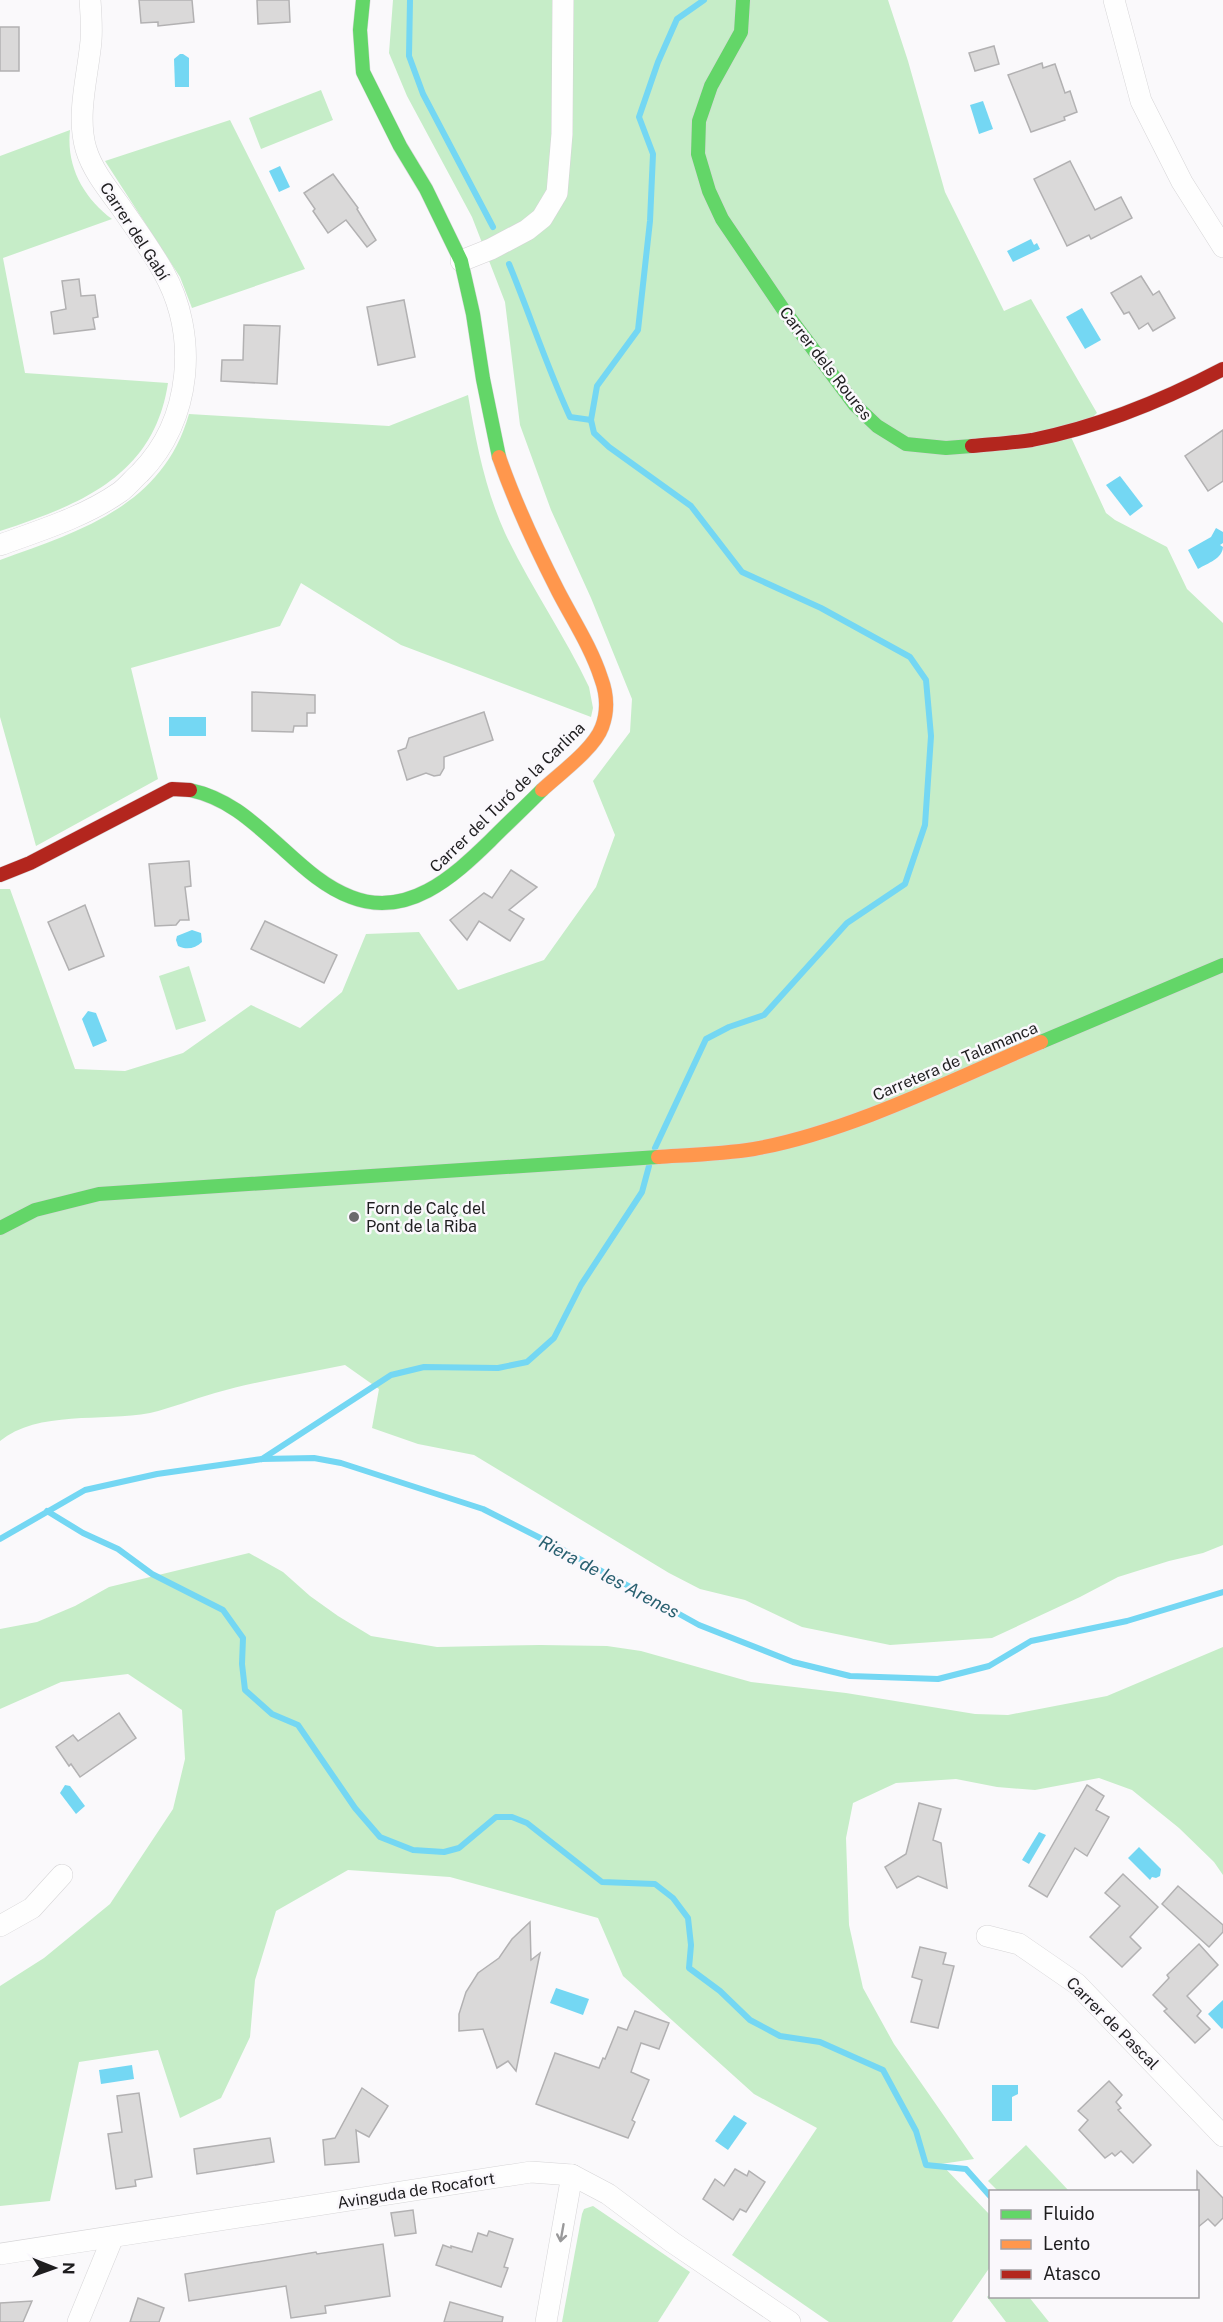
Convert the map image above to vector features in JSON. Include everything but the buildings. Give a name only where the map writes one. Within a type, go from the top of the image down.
[{"type":"street","name":"Carrer del Gabí","points":[[0,545],[63,522],[122,491],[145,468],[164,443],[177,416],[184,383],[185,344],[178,304],[147,244],[94,168],[86,151],[82,132],[92,39],[90,0]]},
{"type":"street","name":"Carrer del Turó de la Carlina","points":[[0,875],[30,863],[172,789],[196,789],[223,798],[323,883],[353,898],[375,902],[399,901],[419,896],[437,887],[462,867],[590,745],[602,730],[607,710],[602,679],[587,644],[558,591],[513,498],[498,455],[473,314],[461,261],[426,189],[400,146],[363,72],[360,30],[363,0]]},
{"type":"street","points":[[461,261],[527,230],[542,218],[557,194],[562,134],[563,0]]},
{"type":"street","name":"Carrer dels Roures","points":[[743,0],[741,32],[711,86],[699,121],[698,154],[709,191],[722,219],[783,309],[855,405],[877,426],[906,444],[946,448],[1031,440],[1112,417],[1192,385],[1223,369]]},
{"type":"street","points":[[1114,0],[1141,101],[1182,182],[1223,247]]},
{"type":"street","name":"Carretera de Talamanca","points":[[0,1228],[11,1220],[63,1201],[99,1194],[339,1176],[605,1161],[753,1149],[805,1137],[873,1113],[1057,1037],[1223,964]]},
{"type":"street","points":[[0,1926],[32,1908],[62,1875]]},
{"type":"street","name":"Carrer de Pascal","points":[[987,1936],[1019,1944],[1077,1984],[1223,2136]]},
{"type":"street","name":"Avinguda de Rocafort","points":[[0,2254],[531,2172],[572,2175],[608,2194],[672,2242],[790,2322]]},
{"type":"street","points":[[546,2322],[572,2175]]},
{"type":"street","points":[[78,2322],[113,2237]]},
{"type":"green space","points":[[393,0],[888,0],[908,61],[945,192],[1004,311],[1031,299],[1097,413],[1071,437],[1106,513],[1167,547],[1187,589],[1223,623],[1223,1545],[1203,1553],[1118,1577],[992,1638],[890,1645],[802,1627],[745,1600],[700,1589],[669,1573],[474,1455],[418,1444],[372,1428],[379,1389],[345,1365],[263,1381],[150,1413],[71,1419],[33,1425],[15,1431],[0,1441],[0,889],[10,889],[75,1069],[125,1071],[183,1053],[251,1005],[300,1028],[342,992],[366,934],[419,932],[458,990],[544,960],[596,887],[615,835],[593,781],[630,732],[632,699],[591,598],[551,510],[520,425],[505,302],[472,217],[407,96],[389,53]]},
{"type":"green space","points":[[321,90],[333,120],[261,149],[249,118]]},
{"type":"green space","points":[[230,120],[305,269],[192,308],[180,277],[105,161]]},
{"type":"green space","points":[[70,130],[71,157],[79,180],[93,201],[112,219],[3,258],[25,373],[168,383],[160,415],[147,442],[130,464],[109,482],[85,497],[58,510],[0,531],[0,156]]},
{"type":"green space","points":[[468,395],[482,465],[498,516],[525,572],[589,687],[593,708],[591,717],[401,645],[301,583],[280,626],[131,668],[158,779],[36,846],[0,717],[0,560],[88,525],[115,511],[139,493],[160,472],[177,445],[189,414],[389,426]]},
{"type":"green space","points":[[189,966],[206,1021],[176,1030],[159,976]]},
{"type":"green space","points":[[249,1553],[283,1572],[310,1596],[371,1636],[437,1647],[607,1646],[641,1651],[751,1682],[846,1693],[975,1714],[1008,1715],[1107,1696],[1223,1647],[1223,1875],[1214,1862],[1179,1828],[1132,1790],[1099,1778],[1035,1790],[997,1787],[956,1779],[896,1783],[853,1803],[846,1838],[849,1925],[863,1988],[894,2044],[974,2159],[941,2164],[989,2214],[989,2268],[952,2322],[829,2322],[732,2255],[817,2128],[754,2094],[623,1976],[598,1918],[450,1877],[348,1870],[276,1911],[255,1980],[250,2037],[221,2098],[180,2118],[158,2050],[79,2062],[50,2201],[0,2206],[0,1986],[44,1958],[110,1904],[173,1809],[185,1759],[182,1710],[128,1674],[61,1682],[0,1709],[0,1629],[37,1622],[75,1606],[109,1587]]},
{"type":"green space","points":[[1026,2145],[1068,2190],[997,2190],[988,2181]]},
{"type":"green space","points":[[593,2206],[690,2272],[658,2322],[562,2322],[582,2214],[584,2209]]},
{"type":"green space","points":[[989,2295],[989,2298],[1030,2298],[1049,2322],[1006,2322],[987,2297]]},
{"type":"water","points":[[180,54],[189,58],[189,87],[175,87],[174,59]]},
{"type":"water","points":[[983,101],[993,129],[979,134],[970,105]]},
{"type":"water","points":[[280,166],[290,187],[279,192],[269,171]]},
{"type":"water","points":[[1031,239],[1040,249],[1013,262],[1007,251]]},
{"type":"water","points":[[1082,308],[1101,340],[1085,349],[1066,317]]},
{"type":"water","points":[[1120,476],[1143,506],[1130,516],[1106,485]]},
{"type":"water","points":[[1216,528],[1223,532],[1223,543],[1220,545],[1223,547],[1222,551],[1214,560],[1198,569],[1188,550],[1211,537]]},
{"type":"water","points":[[169,717],[206,717],[206,736],[169,736]]},
{"type":"water","points":[[192,930],[201,933],[202,942],[190,948],[178,946],[177,936]]},
{"type":"water","points":[[88,1011],[96,1013],[107,1041],[93,1047],[82,1019]]},
{"type":"water","points":[[65,1785],[70,1786],[85,1806],[76,1814],[60,1793]]},
{"type":"water","points":[[1039,1832],[1046,1835],[1029,1864],[1022,1860]]},
{"type":"water","points":[[1139,1847],[1161,1869],[1160,1876],[1152,1877],[1150,1880],[1128,1858]]},
{"type":"water","points":[[556,1988],[589,1999],[583,2015],[550,2003]]},
{"type":"water","points":[[1223,2000],[1223,2028],[1222,2029],[1208,2014]]},
{"type":"water","points":[[132,2065],[134,2079],[101,2084],[99,2070]]},
{"type":"water","points":[[992,2085],[1018,2085],[1018,2094],[1012,2097],[1012,2121],[992,2121]]},
{"type":"water","points":[[734,2115],[747,2123],[728,2150],[715,2141]]},
{"type":"waterway","points":[[410,0],[409,56],[423,94],[493,227]]},
{"type":"waterway","points":[[655,1148],[706,1039],[729,1027],[764,1015],[847,923],[905,884],[925,825],[931,736],[926,680],[910,657],[821,608],[742,572],[691,506],[609,447],[594,433],[591,420],[597,386],[638,330],[650,221],[653,154],[639,117],[658,62],[677,19],[704,0]]},
{"type":"waterway","points":[[509,264],[570,417],[591,420]]},
{"type":"waterway","points":[[262,1459],[391,1375],[424,1367],[498,1368],[527,1362],[554,1338],[581,1285],[642,1192],[649,1166]]},
{"type":"waterway","name":"Riera de les Arenes","points":[[0,1539],[85,1490],[157,1474],[262,1459],[314,1458],[341,1463],[483,1509],[560,1548],[699,1625],[793,1662],[850,1676],[938,1679],[989,1666],[1031,1641],[1127,1621],[1223,1592]]},
{"type":"waterway","points":[[47,1511],[83,1533],[118,1549],[152,1574],[223,1610],[243,1638],[242,1664],[245,1690],[272,1714],[298,1725],[355,1808],[380,1837],[413,1850],[444,1852],[459,1848],[496,1817],[512,1817],[527,1823],[602,1882],[655,1884],[673,1898],[688,1918],[691,1945],[689,1968],[720,1991],[750,2020],[780,2036],[820,2042],[883,2070],[916,2131],[926,2165],[966,2169],[989,2195]]},
{"type":"traffic: fast","points":[[363,0],[360,30],[363,72],[400,146],[426,189],[461,261],[499,457]]},
{"type":"traffic: fast","points":[[743,0],[741,32],[711,86],[699,121],[698,154],[709,191],[722,219],[783,309],[855,405],[877,426],[906,444],[946,448],[972,446]]},
{"type":"traffic: fast","points":[[190,790],[216,799],[239,812],[305,869],[332,888],[351,897],[372,902],[391,903],[428,891],[445,880],[476,855],[542,790]]},
{"type":"traffic: fast","points":[[1041,1042],[1223,965]]},
{"type":"traffic: fast","points":[[0,1228],[35,1210],[99,1194],[658,1157]]},
{"type":"traffic: slow","points":[[499,457],[534,542],[592,655],[606,696],[602,727],[592,744],[542,790]]},
{"type":"traffic: slow","points":[[658,1157],[754,1149],[790,1141],[863,1118],[1041,1042]]},
{"type":"traffic: jam","points":[[972,446],[1032,440],[1081,428],[1154,402],[1223,369]]},
{"type":"traffic: jam","points":[[0,875],[30,863],[172,789],[190,790]]},
{"type":"place","name":"Forn de Calç del Pont de la Riba","points":[[354,1217]]}]
